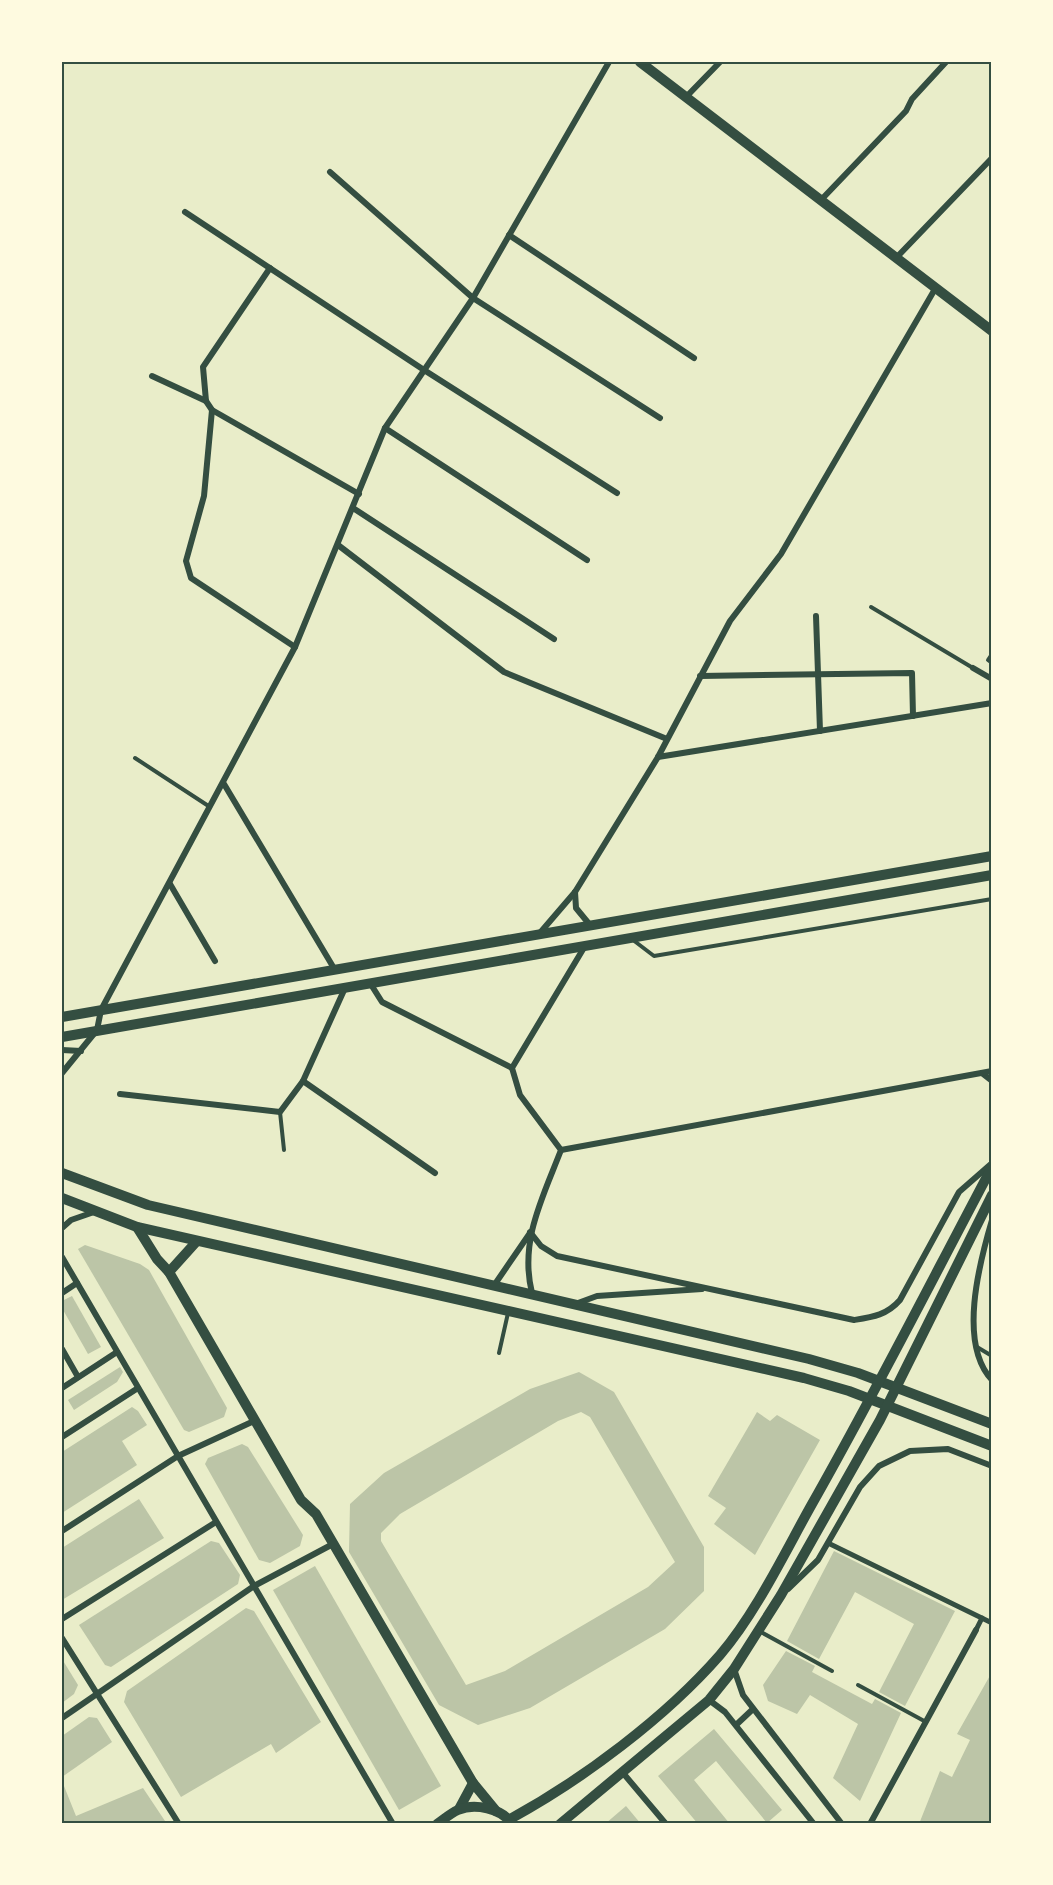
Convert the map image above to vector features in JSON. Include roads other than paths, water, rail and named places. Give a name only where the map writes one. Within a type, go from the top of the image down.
[{"type":"main road","points":[[640,62],[992,331]]},
{"type":"main road","points":[[62,1017],[992,856]]},
{"type":"main road","points":[[62,1036],[992,875]]},
{"type":"main road","points":[[137,1227],[157,1259],[169,1272],[300,1500],[316,1514],[473,1784],[496,1811],[511,1821],[552,1797],[611,1754],[696,1680],[722,1653],[766,1586],[888,1368],[992,1165]]},
{"type":"main road","points":[[62,1173],[148,1205],[577,1303],[809,1359],[858,1373],[992,1424]]},
{"type":"main road","points":[[560,1824],[709,1700],[734,1669],[781,1596],[880,1420],[992,1195]]},
{"type":"main road","points":[[62,1198],[137,1227],[804,1378],[849,1391],[992,1446]]},
{"type":"main road","points":[[169,1272],[197,1241]]},
{"type":"main road","points":[[459,1809],[473,1784]]},
{"type":"main road","points":[[437,1824],[459,1809],[476,1806],[496,1811]]},
{"type":"street","points":[[62,1073],[97,1030],[101,1010],[224,784],[295,647],[385,428],[473,298],[609,62]]},
{"type":"street","points":[[686,97],[720,62]]},
{"type":"street","points":[[821,200],[906,111],[912,99],[946,62]]},
{"type":"street","points":[[896,259],[992,158]]},
{"type":"street","points":[[330,172],[473,298],[660,418]]},
{"type":"street","points":[[186,212],[424,370],[617,493]]},
{"type":"street","points":[[508,235],[694,358]]},
{"type":"street","points":[[270,268],[203,367],[206,401],[212,410],[359,494]]},
{"type":"street","points":[[539,934],[574,892],[658,757],[730,621],[781,554],[935,289]]},
{"type":"street","points":[[152,376],[206,401]]},
{"type":"street","points":[[212,410],[204,496],[186,561],[191,578],[295,647]]},
{"type":"street","points":[[385,428],[587,560]]},
{"type":"street","points":[[353,508],[554,639]]},
{"type":"street","points":[[338,545],[504,672],[667,739]]},
{"type":"street","points":[[816,616],[820,731]]},
{"type":"street","points":[[973,668],[992,679]]},
{"type":"street","points":[[699,676],[912,673],[913,716]]},
{"type":"street","points":[[658,757],[992,703]]},
{"type":"street","points":[[224,784],[335,970]]},
{"type":"street","points":[[170,884],[215,961]]},
{"type":"street","points":[[574,892],[576,908],[590,925]]},
{"type":"street","points":[[512,1068],[585,946]]},
{"type":"street","points":[[370,983],[382,1002],[512,1068],[520,1095],[561,1150]]},
{"type":"street","points":[[120,1094],[280,1112],[303,1081],[345,987]]},
{"type":"street","points":[[62,1050],[81,1051]]},
{"type":"street","points":[[561,1150],[992,1071]]},
{"type":"street","points":[[983,1074],[992,1081]]},
{"type":"street","points":[[303,1081],[435,1173]]},
{"type":"street","points":[[495,1284],[530,1232],[561,1150]]},
{"type":"street","points":[[530,1232],[541,1246],[557,1256],[854,1320],[879,1315],[892,1309],[900,1300],[959,1192],[992,1165]]},
{"type":"street","points":[[62,1228],[71,1220],[94,1212]]},
{"type":"street","points":[[992,1220],[979,1264],[974,1345],[981,1369],[992,1380]]},
{"type":"street","points":[[530,1232],[526,1271],[532,1293]]},
{"type":"street","points":[[62,1257],[393,1824]]},
{"type":"street","points":[[62,1293],[77,1284]]},
{"type":"street","points":[[577,1303],[597,1296],[711,1288]]},
{"type":"street","points":[[62,1349],[78,1377]]},
{"type":"street","points":[[62,1388],[117,1352]]},
{"type":"street","points":[[62,1437],[138,1388]]},
{"type":"street","points":[[62,1531],[178,1456],[254,1421]]},
{"type":"street","points":[[781,1596],[818,1560],[860,1487],[879,1466],[910,1451],[948,1449],[992,1466]]},
{"type":"street","points":[[62,1619],[216,1522]]},
{"type":"street","points":[[828,1543],[992,1623]]},
{"type":"street","points":[[62,1718],[254,1586],[333,1544]]},
{"type":"street","points":[[870,1824],[982,1618]]},
{"type":"street","points":[[62,1638],[179,1824]]},
{"type":"street","points":[[734,1669],[743,1695],[842,1824]]},
{"type":"street","points":[[709,1700],[725,1712],[814,1824]]},
{"type":"street","points":[[736,1725],[753,1709]]},
{"type":"street","points":[[624,1773],[666,1824]]},
{"type":"lane","points":[[871,607],[973,668]]},
{"type":"lane","points":[[990,661],[992,654]]},
{"type":"lane","points":[[135,758],[211,807]]},
{"type":"lane","points":[[630,937],[654,956],[992,899]]},
{"type":"lane","points":[[280,1112],[284,1150]]},
{"type":"lane","points":[[499,1353],[509,1311]]},
{"type":"lane","points":[[974,1345],[992,1356]]},
{"type":"lane","points":[[759,1631],[832,1671]]},
{"type":"lane","points":[[858,1685],[926,1722]]}]
